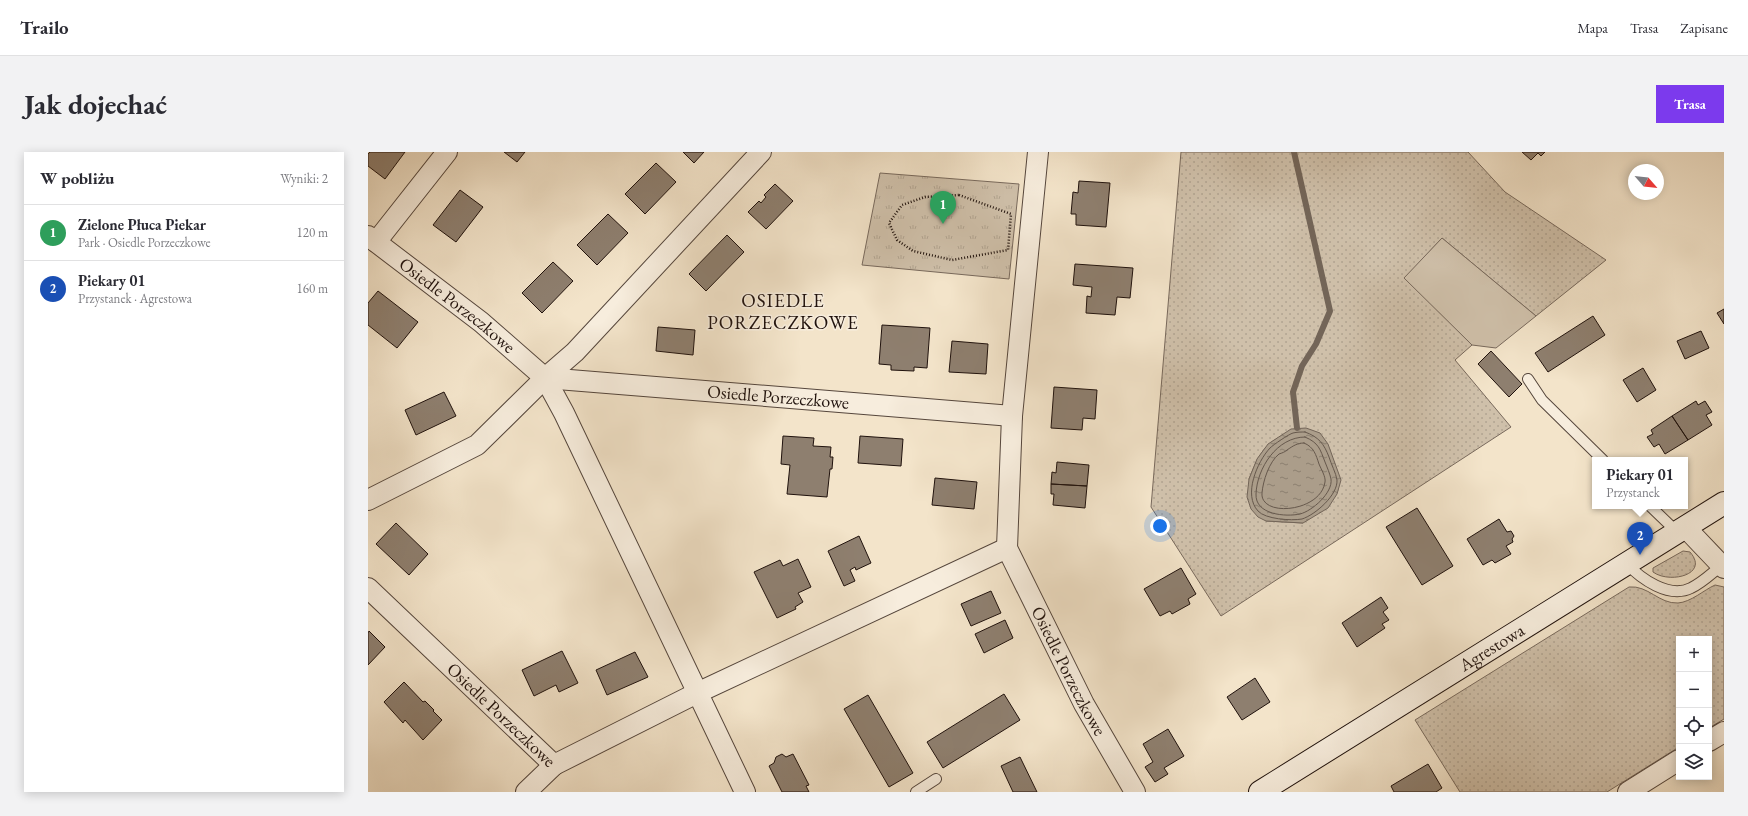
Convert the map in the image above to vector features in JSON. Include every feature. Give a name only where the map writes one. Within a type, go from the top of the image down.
[{"type":"main road","name":"Agrestowa","points":[[1271,789],[1626,563],[1724,503]]},
{"type":"street","points":[[372,239],[447,152]]},
{"type":"street","points":[[368,500],[477,445],[545,378],[575,352],[761,152]]},
{"type":"street","name":"Osiedle Porzeczkowe","points":[[1038,152],[1012,416],[1007,548],[1084,704],[1135,792]]},
{"type":"street","name":"Osiedle Porzeczkowe","points":[[372,239],[481,322],[545,378],[564,414],[745,792]]},
{"type":"street","name":"Osiedle Porzeczkowe","points":[[545,378],[1012,416]]},
{"type":"street","points":[[1681,529],[1723,567]]},
{"type":"street","name":"Osiedle Porzeczkowe","points":[[368,588],[554,765],[697,693],[1007,548]]},
{"type":"street","points":[[1712,739],[1724,732]]},
{"type":"street","points":[[1628,792],[1676,762]]},
{"type":"street","points":[[526,792],[554,765]]},
{"type":"lane","points":[[1528,379],[1542,400],[1600,457]]},
{"type":"lane","points":[[1654,509],[1681,529]]},
{"type":"lane","points":[[1626,563],[1636,573],[1665,590],[1673,591],[1692,588],[1723,567]]},
{"type":"lane","points":[[916,792],[936,779]]},
{"type":"path","points":[[960,195],[1011,214],[1008,250],[952,260],[913,251],[896,240],[890,223],[902,205],[925,197],[960,195]]},
{"type":"green space","points":[[1181,152],[1468,152],[1505,192],[1606,260],[1536,316],[1442,238],[1405,278],[1472,345],[1455,360],[1511,427],[1221,616],[1151,507]],"holes":[[[1278,438],[1303,523],[1266,521],[1249,479],[1263,450]]]},
{"type":"green space","points":[[880,173],[1019,184],[1009,279],[862,265]]},
{"type":"green space","points":[[1442,238],[1536,316],[1496,348],[1472,345],[1404,278]]},
{"type":"green space","points":[[1683,551],[1690,552],[1695,560],[1695,567],[1691,572],[1677,577],[1668,577],[1660,576],[1653,572],[1653,568]]},
{"type":"green space","points":[[1715,585],[1724,587],[1724,719],[1712,726],[1712,636],[1676,636],[1676,749],[1607,792],[1460,792],[1415,720],[1629,587],[1636,587],[1648,591],[1671,603],[1683,602]]},
{"type":"water","points":[[1306,428],[1320,433],[1328,444],[1341,480],[1337,494],[1328,508],[1303,523],[1266,521],[1258,517],[1251,509],[1247,497],[1249,479],[1257,459],[1268,444],[1291,429]]},
{"type":"building","points":[[370,152],[405,152],[385,179],[368,166],[368,154]]},
{"type":"building","points":[[504,152],[525,152],[517,162]]},
{"type":"building","points":[[683,152],[704,152],[694,163]]},
{"type":"building","points":[[1522,152],[1545,152],[1541,156],[1538,153],[1531,160]]},
{"type":"building","points":[[656,163],[676,182],[645,214],[625,194]]},
{"type":"building","points":[[1079,181],[1110,183],[1106,227],[1076,225],[1076,214],[1071,214],[1073,192],[1078,193]]},
{"type":"building","points":[[775,184],[793,201],[766,229],[748,212],[759,201],[761,203],[766,197],[764,195]]},
{"type":"building","points":[[460,190],[483,207],[456,242],[433,225]]},
{"type":"building","points":[[608,214],[628,233],[597,265],[577,245]]},
{"type":"building","points":[[727,235],[744,252],[706,291],[689,274]]},
{"type":"building","points":[[553,262],[573,281],[542,313],[522,293]]},
{"type":"building","points":[[1075,264],[1133,268],[1130,298],[1117,297],[1115,315],[1086,313],[1087,296],[1091,297],[1092,287],[1073,285]]},
{"type":"building","points":[[378,291],[418,322],[397,348],[368,325],[368,303]]},
{"type":"building","points":[[1724,309],[1724,324],[1717,313]]},
{"type":"building","points":[[1593,316],[1605,335],[1548,372],[1535,353]]},
{"type":"building","points":[[882,325],[930,328],[927,368],[914,367],[914,371],[891,370],[891,365],[879,364]]},
{"type":"building","points":[[658,327],[695,330],[693,355],[656,351]]},
{"type":"building","points":[[1701,331],[1709,348],[1685,359],[1677,341]]},
{"type":"building","points":[[952,341],[988,344],[986,374],[949,372]]},
{"type":"building","points":[[1491,351],[1522,384],[1509,397],[1478,364]]},
{"type":"building","points":[[1643,368],[1656,390],[1637,402],[1623,380]]},
{"type":"building","points":[[1054,387],[1097,390],[1095,419],[1083,418],[1082,430],[1051,428]]},
{"type":"building","points":[[444,392],[456,416],[416,435],[405,410]]},
{"type":"building","points":[[1696,401],[1698,405],[1705,401],[1712,412],[1706,415],[1712,425],[1688,440],[1672,416]]},
{"type":"building","points":[[1672,416],[1688,440],[1665,454],[1659,444],[1654,447],[1647,437],[1653,434],[1651,430]]},
{"type":"building","points":[[783,436],[814,438],[813,446],[831,447],[830,457],[833,457],[827,497],[787,494],[790,465],[781,464]]},
{"type":"building","points":[[860,436],[903,439],[901,466],[858,463]]},
{"type":"building","points":[[1057,462],[1089,465],[1087,486],[1051,484],[1052,472],[1056,473]]},
{"type":"building","points":[[935,478],[977,482],[974,509],[932,505]]},
{"type":"building","points":[[1051,484],[1087,486],[1085,508],[1053,505],[1054,494],[1051,494]]},
{"type":"building","points":[[1417,508],[1453,566],[1422,585],[1386,527]]},
{"type":"building","points":[[1499,519],[1507,532],[1511,531],[1514,536],[1512,539],[1513,542],[1506,546],[1511,554],[1495,563],[1492,560],[1483,565],[1467,539]]},
{"type":"building","points":[[396,523],[428,554],[409,575],[376,544]]},
{"type":"building","points":[[859,536],[871,563],[856,570],[855,567],[850,570],[855,581],[844,586],[828,551]]},
{"type":"building","points":[[798,559],[811,587],[798,593],[803,602],[795,607],[796,609],[777,618],[754,572],[780,560],[783,566]]},
{"type":"building","points":[[1181,568],[1196,594],[1188,599],[1190,604],[1172,614],[1170,611],[1160,616],[1144,589]]},
{"type":"building","points":[[991,591],[1001,613],[971,626],[961,604]]},
{"type":"building","points":[[1381,597],[1388,608],[1383,612],[1389,620],[1382,624],[1385,628],[1357,647],[1342,623]]},
{"type":"building","points":[[1005,620],[1013,638],[984,653],[975,634]]},
{"type":"building","points":[[369,631],[385,647],[368,665],[368,633]]},
{"type":"building","points":[[562,651],[578,683],[559,692],[556,685],[534,696],[522,670]]},
{"type":"building","points":[[635,652],[648,677],[607,695],[596,670]]},
{"type":"building","points":[[1255,678],[1270,702],[1242,720],[1227,697]]},
{"type":"building","points":[[404,682],[423,702],[425,701],[434,710],[433,711],[442,720],[423,740],[405,720],[403,723],[384,702]]},
{"type":"building","points":[[1004,694],[1020,720],[943,768],[927,742]]},
{"type":"building","points":[[868,695],[913,773],[889,787],[844,709]]},
{"type":"building","points":[[1168,729],[1184,756],[1164,768],[1168,774],[1155,782],[1145,767],[1153,762],[1143,744]]},
{"type":"building","points":[[782,754],[786,757],[793,754],[809,785],[806,786],[809,792],[782,792],[769,766],[774,763],[776,757]]},
{"type":"building","points":[[1020,757],[1037,792],[1013,792],[1001,766]]},
{"type":"building","points":[[1428,764],[1442,788],[1436,792],[1394,792],[1391,786]]},
{"type":"waterway","points":[[1294,152],[1330,311],[1316,344],[1302,366],[1293,392],[1297,428]]},
{"type":"place","name":"Zielone Płuca Piekar","points":[[943,224]]},
{"type":"place","name":"Piekary 01","points":[[1640,555]]},
{"type":"district","name":"OSIEDLE PORZECZKOWE","points":[[783,311]]}]
